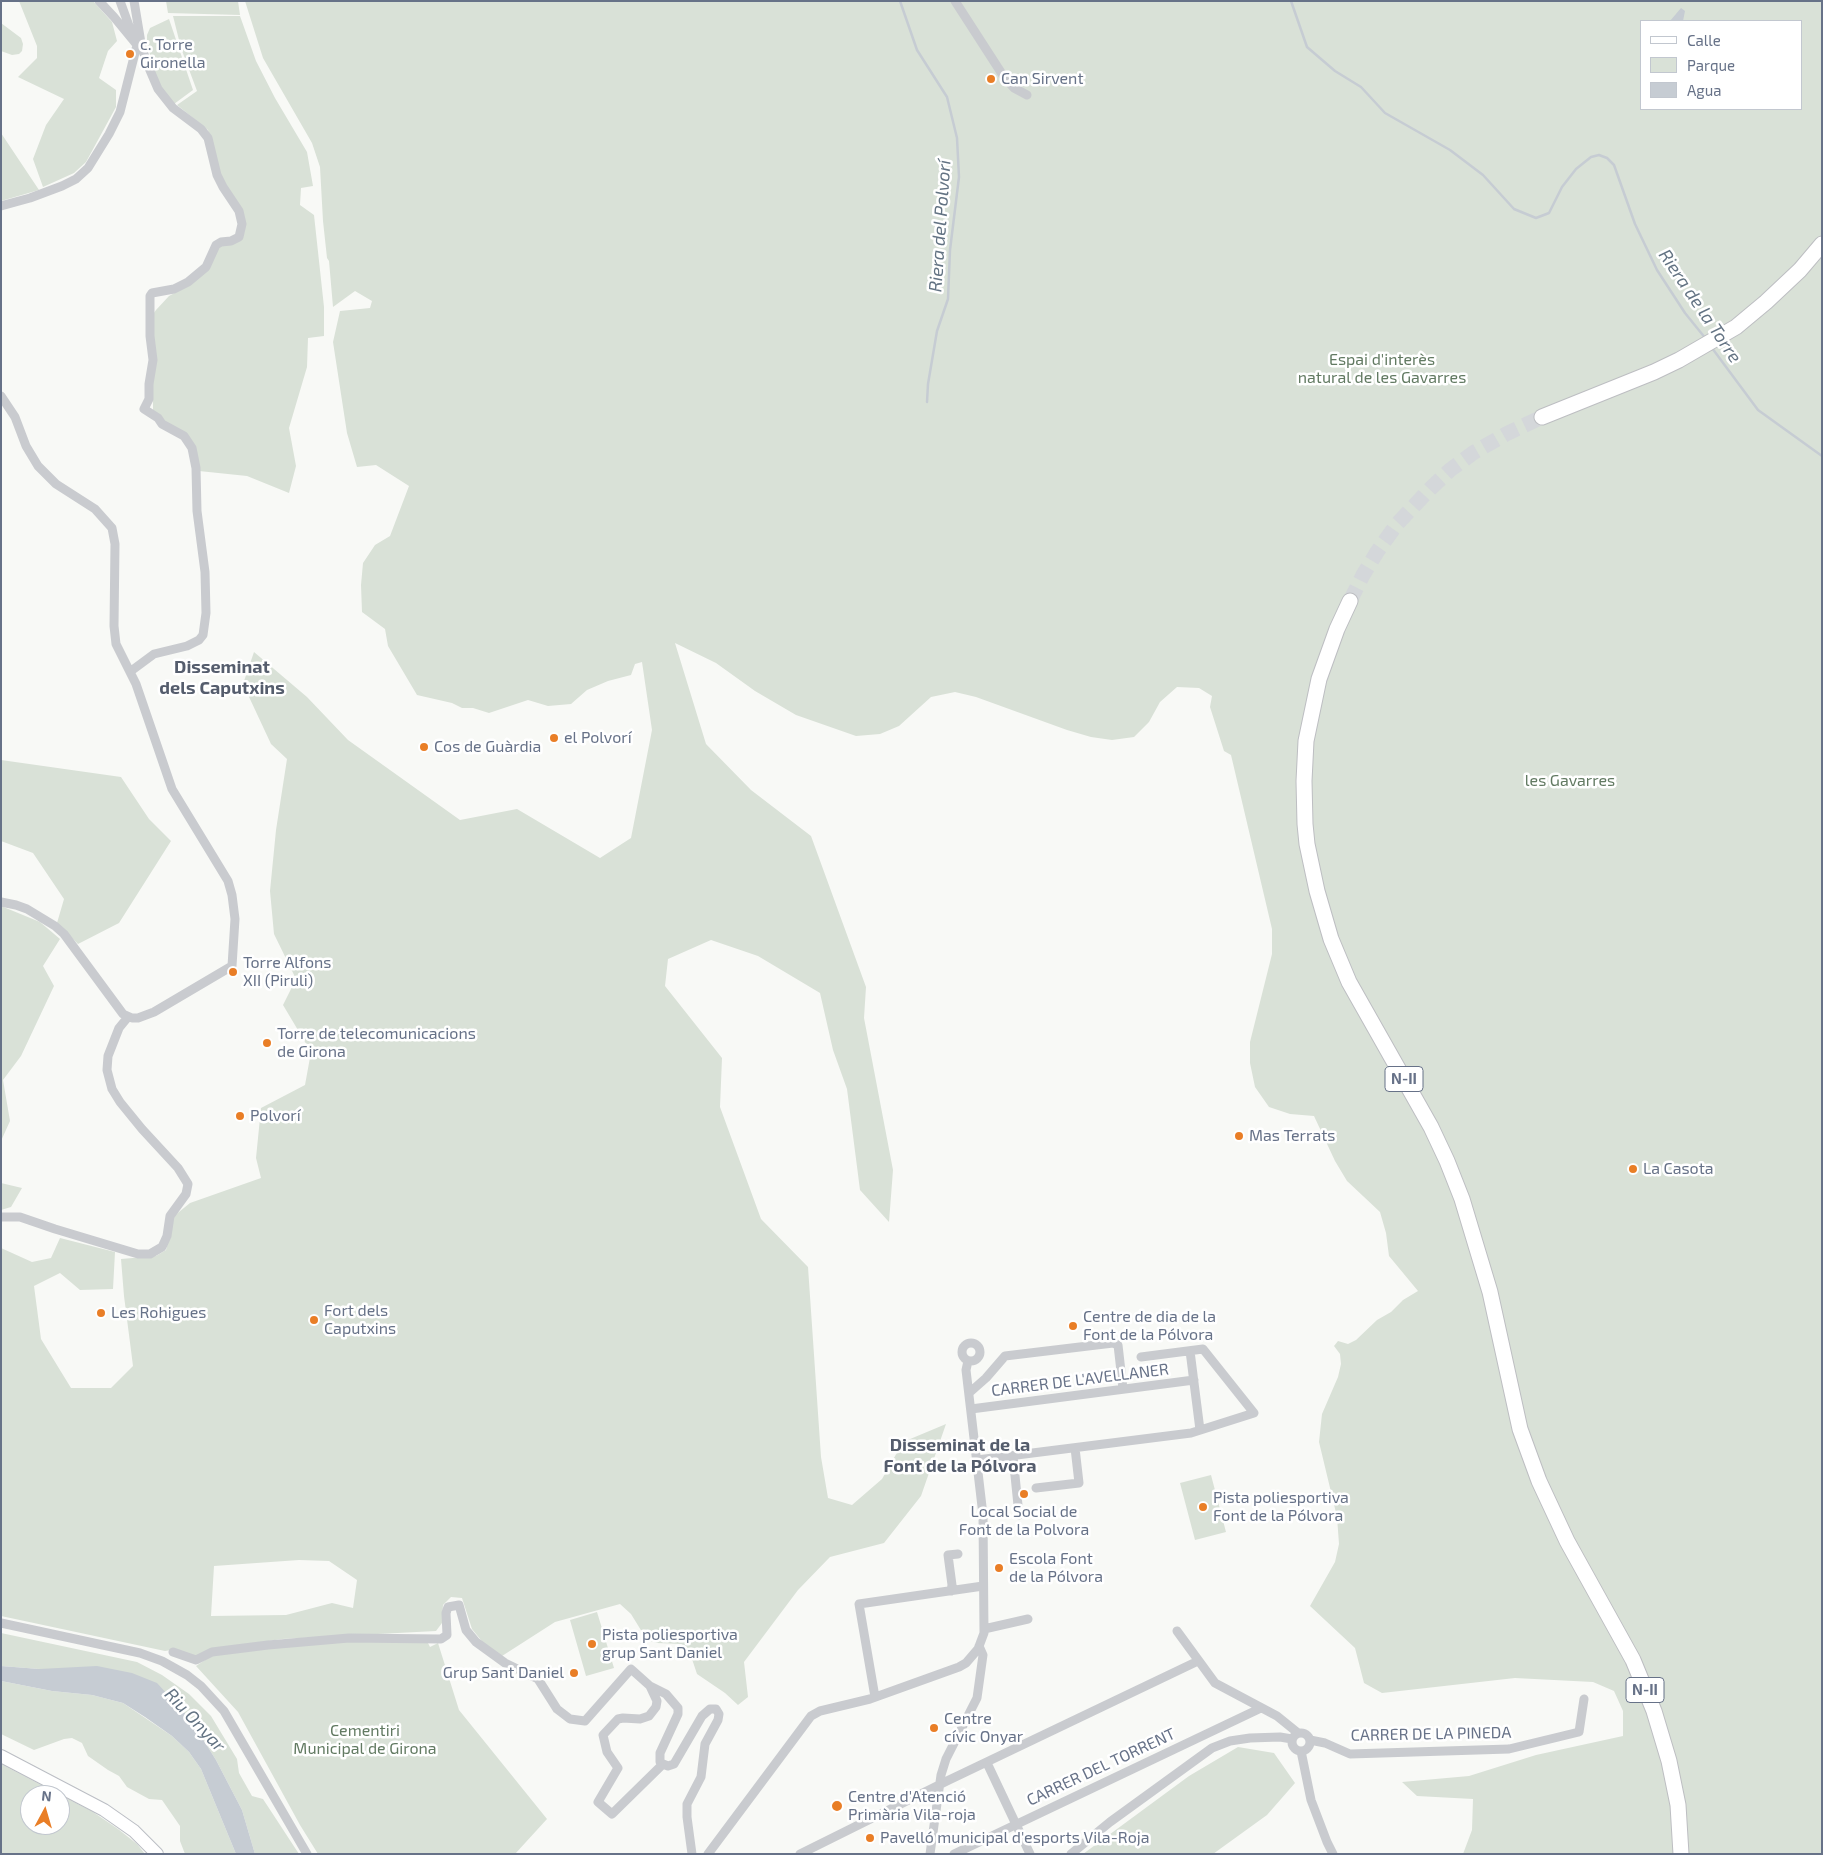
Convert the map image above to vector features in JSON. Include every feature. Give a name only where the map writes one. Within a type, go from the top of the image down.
[{"type":"highway","points":[[1542,417],[1654,372],[1680,360],[1717,338],[1752,314],[1800,270],[1822,244]]},
{"type":"highway","name":"N-II","points":[[1350,601],[1341,619],[1319,679],[1306,741],[1304,816],[1316,891],[1331,939],[1349,982],[1431,1127],[1462,1199],[1490,1292],[1520,1428],[1536,1475],[1567,1541],[1633,1660],[1654,1711],[1669,1761],[1678,1805],[1681,1854]]},
{"type":"main road","points":[[1,1756],[104,1810],[134,1831],[157,1854]]},
{"type":"street","points":[[99,1],[139,44]]},
{"type":"street","points":[[120,1],[161,94],[173,108],[201,129],[208,138],[217,175],[239,211],[242,224],[239,237],[216,245],[206,267],[188,282],[174,289],[152,293],[150,296],[150,336],[153,360],[149,384],[149,399],[144,409],[158,418],[162,424],[184,436],[192,448],[196,468],[197,511],[205,572],[206,613],[203,635],[199,640],[188,646],[154,654],[131,671]]},
{"type":"street","points":[[1,206],[62,186],[76,179],[88,168],[120,112],[139,44],[134,1]]},
{"type":"street","points":[[955,1],[1004,77],[1014,88],[1027,95]]},
{"type":"street","points":[[1,396],[15,417],[26,446],[38,466],[56,484],[96,508],[112,528],[115,544],[115,636],[119,651],[131,671],[172,789],[229,883],[235,922],[232,966],[154,1012],[138,1018],[128,1017],[123,1014],[64,934],[55,926],[16,904],[1,902]]},
{"type":"street","points":[[1,1217],[20,1217],[55,1230],[138,1254],[150,1254],[162,1247],[167,1236],[170,1216],[186,1194],[188,1184],[178,1168],[142,1129],[112,1089],[107,1070],[108,1056],[119,1028],[128,1017]]},
{"type":"street","points":[[969,1393],[986,1378],[1005,1356],[1113,1344],[1118,1345],[1123,1389]]},
{"type":"street","points":[[977,1460],[1191,1433],[1254,1413],[1203,1349],[1140,1357]]},
{"type":"street","points":[[1190,1351],[1200,1430]]},
{"type":"street","points":[[708,1854],[811,1716],[820,1711],[875,1697],[959,1667],[970,1659],[980,1646],[984,1629],[983,1515],[966,1370],[968,1361]]},
{"type":"street","name":"CARRER DE L'AVELLANER","points":[[971,1408],[1194,1380]]},
{"type":"street","points":[[1036,1488],[1079,1482],[1075,1448]]},
{"type":"street","points":[[1013,1456],[1019,1515]]},
{"type":"street","points":[[951,1591],[948,1555],[958,1554]]},
{"type":"street","points":[[875,1697],[859,1604],[983,1586]]},
{"type":"street","points":[[173,1652],[196,1660],[212,1652],[349,1638],[441,1639],[448,1635],[446,1613],[448,1607],[459,1605],[466,1630],[476,1642],[505,1663],[538,1679],[557,1709],[570,1719],[585,1721],[631,1669],[650,1686],[666,1694],[678,1708],[678,1714],[660,1753],[660,1762],[663,1764],[668,1766],[674,1764],[702,1716],[710,1709],[716,1710],[719,1714],[718,1720],[705,1744],[701,1777],[687,1804],[692,1854]]},
{"type":"street","points":[[984,1629],[1028,1619]]},
{"type":"street","points":[[1,1623],[149,1656],[187,1675],[201,1686],[224,1711],[307,1854]]},
{"type":"street","points":[[1177,1631],[1215,1683],[1277,1716],[1295,1736]]},
{"type":"street","points":[[930,1854],[940,1785],[946,1759],[977,1698],[983,1655],[980,1646]]},
{"type":"street","points":[[800,1854],[1198,1661]]},
{"type":"street","points":[[650,1686],[657,1701],[656,1707],[649,1716],[640,1719],[618,1719],[603,1735],[607,1752],[618,1768],[598,1802],[612,1814],[663,1764]]},
{"type":"street","name":"CARRER DE LA PINEDA","points":[[1310,1740],[1325,1743],[1350,1754],[1509,1749],[1579,1732],[1584,1699]]},
{"type":"street","name":"CARRER DEL TORRENT","points":[[954,1854],[1261,1708]]},
{"type":"street","points":[[1071,1854],[1110,1822],[1212,1748],[1230,1741],[1250,1738],[1307,1735],[1310,1740],[1307,1749],[1301,1751],[1293,1747],[1295,1736]]},
{"type":"street","points":[[1301,1751],[1311,1800],[1333,1854]]},
{"type":"street","points":[[987,1763],[1030,1854]]},
{"type":"green space","points":[[19,1],[93,1],[112,22],[117,41],[108,51],[99,78],[116,90],[116,107],[86,162],[74,173],[43,187],[33,159],[46,125],[64,99],[18,77],[37,58],[37,46]]},
{"type":"green space","points":[[166,1],[238,1],[240,15],[168,13]]},
{"type":"green space","name":"Espai d'interès natural de les Gavarres","points":[[245,1],[1822,1],[1822,1854],[1463,1854],[1472,1830],[1473,1799],[1417,1796],[1402,1782],[1469,1776],[1536,1755],[1623,1736],[1623,1711],[1614,1691],[1593,1682],[1515,1678],[1382,1693],[1364,1683],[1355,1648],[1310,1606],[1335,1562],[1339,1544],[1337,1517],[1319,1442],[1322,1414],[1338,1377],[1341,1364],[1340,1354],[1334,1346],[1338,1341],[1348,1344],[1356,1340],[1377,1320],[1391,1312],[1403,1300],[1418,1291],[1389,1256],[1386,1233],[1380,1212],[1347,1181],[1335,1161],[1314,1116],[1290,1114],[1269,1107],[1255,1087],[1250,1063],[1250,1042],[1272,954],[1272,929],[1231,755],[1224,751],[1210,707],[1212,696],[1199,688],[1177,687],[1160,702],[1149,722],[1134,737],[1112,740],[1091,737],[976,697],[955,692],[931,697],[899,726],[880,734],[856,736],[796,715],[755,691],[716,663],[675,643],[706,744],[751,790],[811,836],[866,987],[864,1018],[893,1170],[889,1222],[860,1190],[847,1089],[833,1050],[820,993],[758,956],[711,940],[668,959],[665,986],[722,1058],[720,1107],[761,1219],[808,1267],[821,1457],[828,1498],[852,1505],[882,1479],[903,1442],[946,1424],[921,1496],[884,1543],[830,1557],[798,1590],[744,1662],[748,1697],[738,1705],[725,1693],[697,1674],[689,1650],[681,1644],[657,1643],[647,1640],[631,1614],[620,1604],[555,1622],[502,1656],[485,1645],[472,1629],[462,1598],[451,1597],[443,1605],[442,1623],[436,1631],[282,1639],[208,1650],[196,1658],[171,1650],[165,1651],[1,1616],[1,1248],[32,1262],[51,1258],[60,1238],[115,1252],[113,1289],[80,1290],[60,1273],[34,1286],[41,1339],[71,1388],[111,1388],[133,1366],[121,1259],[156,1256],[166,1250],[174,1216],[190,1203],[261,1178],[256,1158],[261,1108],[305,1085],[311,1052],[283,1005],[296,979],[274,934],[270,891],[276,830],[287,759],[271,744],[243,684],[254,652],[307,697],[348,740],[460,820],[517,809],[600,858],[631,838],[652,730],[642,662],[635,664],[631,675],[608,681],[587,690],[571,704],[548,706],[528,700],[489,713],[473,708],[462,708],[452,703],[417,695],[388,646],[385,629],[362,612],[361,585],[363,563],[375,545],[390,536],[409,486],[376,465],[357,467],[347,433],[333,342],[340,311],[370,308],[372,301],[355,291],[333,307],[323,221],[320,167],[312,143],[263,58]],"holes":[[[299,1560],[329,1561],[357,1580],[353,1608],[332,1603],[286,1615],[211,1616],[214,1566]]]},
{"type":"green space","points":[[173,16],[240,16],[256,61],[275,98],[307,152],[313,186],[301,188],[300,205],[314,215],[324,307],[324,336],[308,338],[307,367],[289,428],[296,466],[289,493],[247,476],[199,471],[196,452],[153,410],[153,314],[169,296],[182,289],[216,249],[244,233],[222,181],[211,149],[208,130],[177,105],[197,91],[181,48]]},
{"type":"green space","points":[[169,19],[193,90],[174,104],[158,83],[147,44],[147,35],[150,28]]},
{"type":"green space","points":[[1,23],[21,38],[23,44],[22,51],[19,54],[12,55],[1,51]]},
{"type":"green space","points":[[1,133],[39,190],[1,201]]},
{"type":"green space","points":[[1,760],[121,777],[149,819],[171,841],[119,923],[78,944],[57,923],[64,899],[33,853],[1,841]]},
{"type":"green space","points":[[1,906],[40,922],[60,939],[43,966],[54,986],[21,1056],[3,1080],[10,1121],[1,1141]]},
{"type":"green space","points":[[1,1183],[22,1188],[11,1207],[1,1210]]},
{"type":"green space","name":"Pista poliesportiva Font de la Pólvora","points":[[1211,1475],[1226,1532],[1195,1540],[1180,1483]]},
{"type":"green space","name":"Pista poliesportiva grup Sant Daniel","points":[[597,1612],[614,1668],[586,1676],[570,1620]]},
{"type":"green space","points":[[1,1633],[137,1662],[162,1675],[189,1694],[211,1716],[237,1759],[239,1773],[252,1796],[263,1799],[299,1854],[255,1854],[242,1810],[216,1760],[191,1720],[39,1669],[1,1666]]},
{"type":"green space","name":"Cementiri Municipal de Girona","points":[[350,1640],[428,1643],[430,1647],[438,1643],[459,1710],[547,1819],[515,1854],[318,1854],[238,1712],[196,1666],[214,1654]]},
{"type":"green space","points":[[1,1681],[52,1691],[92,1695],[123,1703],[172,1736],[189,1752],[201,1769],[236,1854],[185,1854],[180,1841],[180,1826],[162,1800],[149,1799],[127,1787],[119,1776],[88,1756],[82,1743],[72,1738],[64,1739],[34,1750],[1,1734]]},
{"type":"green space","points":[[1238,1747],[1274,1753],[1295,1783],[1267,1815],[1213,1854],[1083,1854],[1189,1776]]},
{"type":"green space","points":[[1,1764],[41,1785],[20,1785],[20,1835],[70,1835],[70,1800],[93,1812],[118,1829],[137,1844],[145,1854],[1,1854]]},
{"type":"water","points":[[1681,8],[1685,11],[1683,20],[1671,20]]},
{"type":"water","points":[[1,1666],[39,1669],[97,1666],[132,1673],[157,1683],[191,1720],[216,1760],[242,1810],[255,1854],[236,1854],[201,1769],[189,1752],[172,1736],[123,1703],[92,1695],[52,1691],[1,1681]]},
{"type":"waterway","name":"Riera del Polvorí","points":[[900,1],[917,50],[947,97],[957,138],[959,177],[950,250],[948,299],[937,331],[928,384],[927,402]]},
{"type":"waterway","name":"Riera de la Torre","points":[[1291,1],[1307,47],[1335,71],[1361,87],[1385,113],[1450,150],[1483,175],[1514,209],[1536,218],[1549,213],[1562,187],[1576,169],[1591,157],[1599,155],[1607,158],[1614,165],[1635,224],[1657,270],[1685,313],[1706,339]]},
{"type":"waterway","name":"Riera de la Torre","points":[[1712,348],[1758,410],[1822,456]]},
{"type":"tunnel","points":[[1350,601],[1377,552],[1397,524],[1430,489],[1450,470],[1473,453],[1506,434],[1542,417]]},
{"type":"place","name":"c. Torre Gironella","points":[[130,54]]},
{"type":"place","name":"Can Sirvent","points":[[991,79]]},
{"type":"place","name":"el Polvorí","points":[[554,738]]},
{"type":"place","name":"Cos de Guàrdia","points":[[424,747]]},
{"type":"place","name":"Torre Alfons XII (Piruli)","points":[[233,972]]},
{"type":"place","name":"Torre de telecomunicacions de Girona","points":[[267,1043]]},
{"type":"place","name":"Polvorí","points":[[240,1116]]},
{"type":"place","name":"Mas Terrats","points":[[1239,1136]]},
{"type":"place","name":"La Casota","points":[[1633,1169]]},
{"type":"place","name":"Les Rohigues","points":[[101,1313]]},
{"type":"place","name":"Fort dels Caputxins","points":[[314,1320]]},
{"type":"place","name":"Centre de dia de la Font de la Pólvora","points":[[1073,1326]]},
{"type":"place","name":"Local Social de Font de la Polvora","points":[[1024,1494]]},
{"type":"place","name":"Pista poliesportiva Font de la Pólvora","points":[[1203,1507]]},
{"type":"place","name":"Escola Font de la Pólvora","points":[[999,1568]]},
{"type":"place","name":"Pista poliesportiva grup Sant Daniel","points":[[592,1644]]},
{"type":"place","name":"Grup Sant Daniel","points":[[574,1673]]},
{"type":"place","name":"Centre cívic Onyar","points":[[934,1728]]},
{"type":"place","name":"Centre d'Atenció Primària Vila-roja","points":[[837,1806]]},
{"type":"place","name":"Pavelló municipal d'esports Vila-Roja","points":[[870,1838]]},
{"type":"district","name":"Disseminat dels Caputxins","points":[[222,678]]},
{"type":"district","name":"Disseminat de la Font de la Pólvora","points":[[960,1455]]},
{"type":"park label","name":"les Gavarres","points":[[1570,781]]},
{"type":"water label","name":"Riu Onyar","points":[[195,1720]]}]
